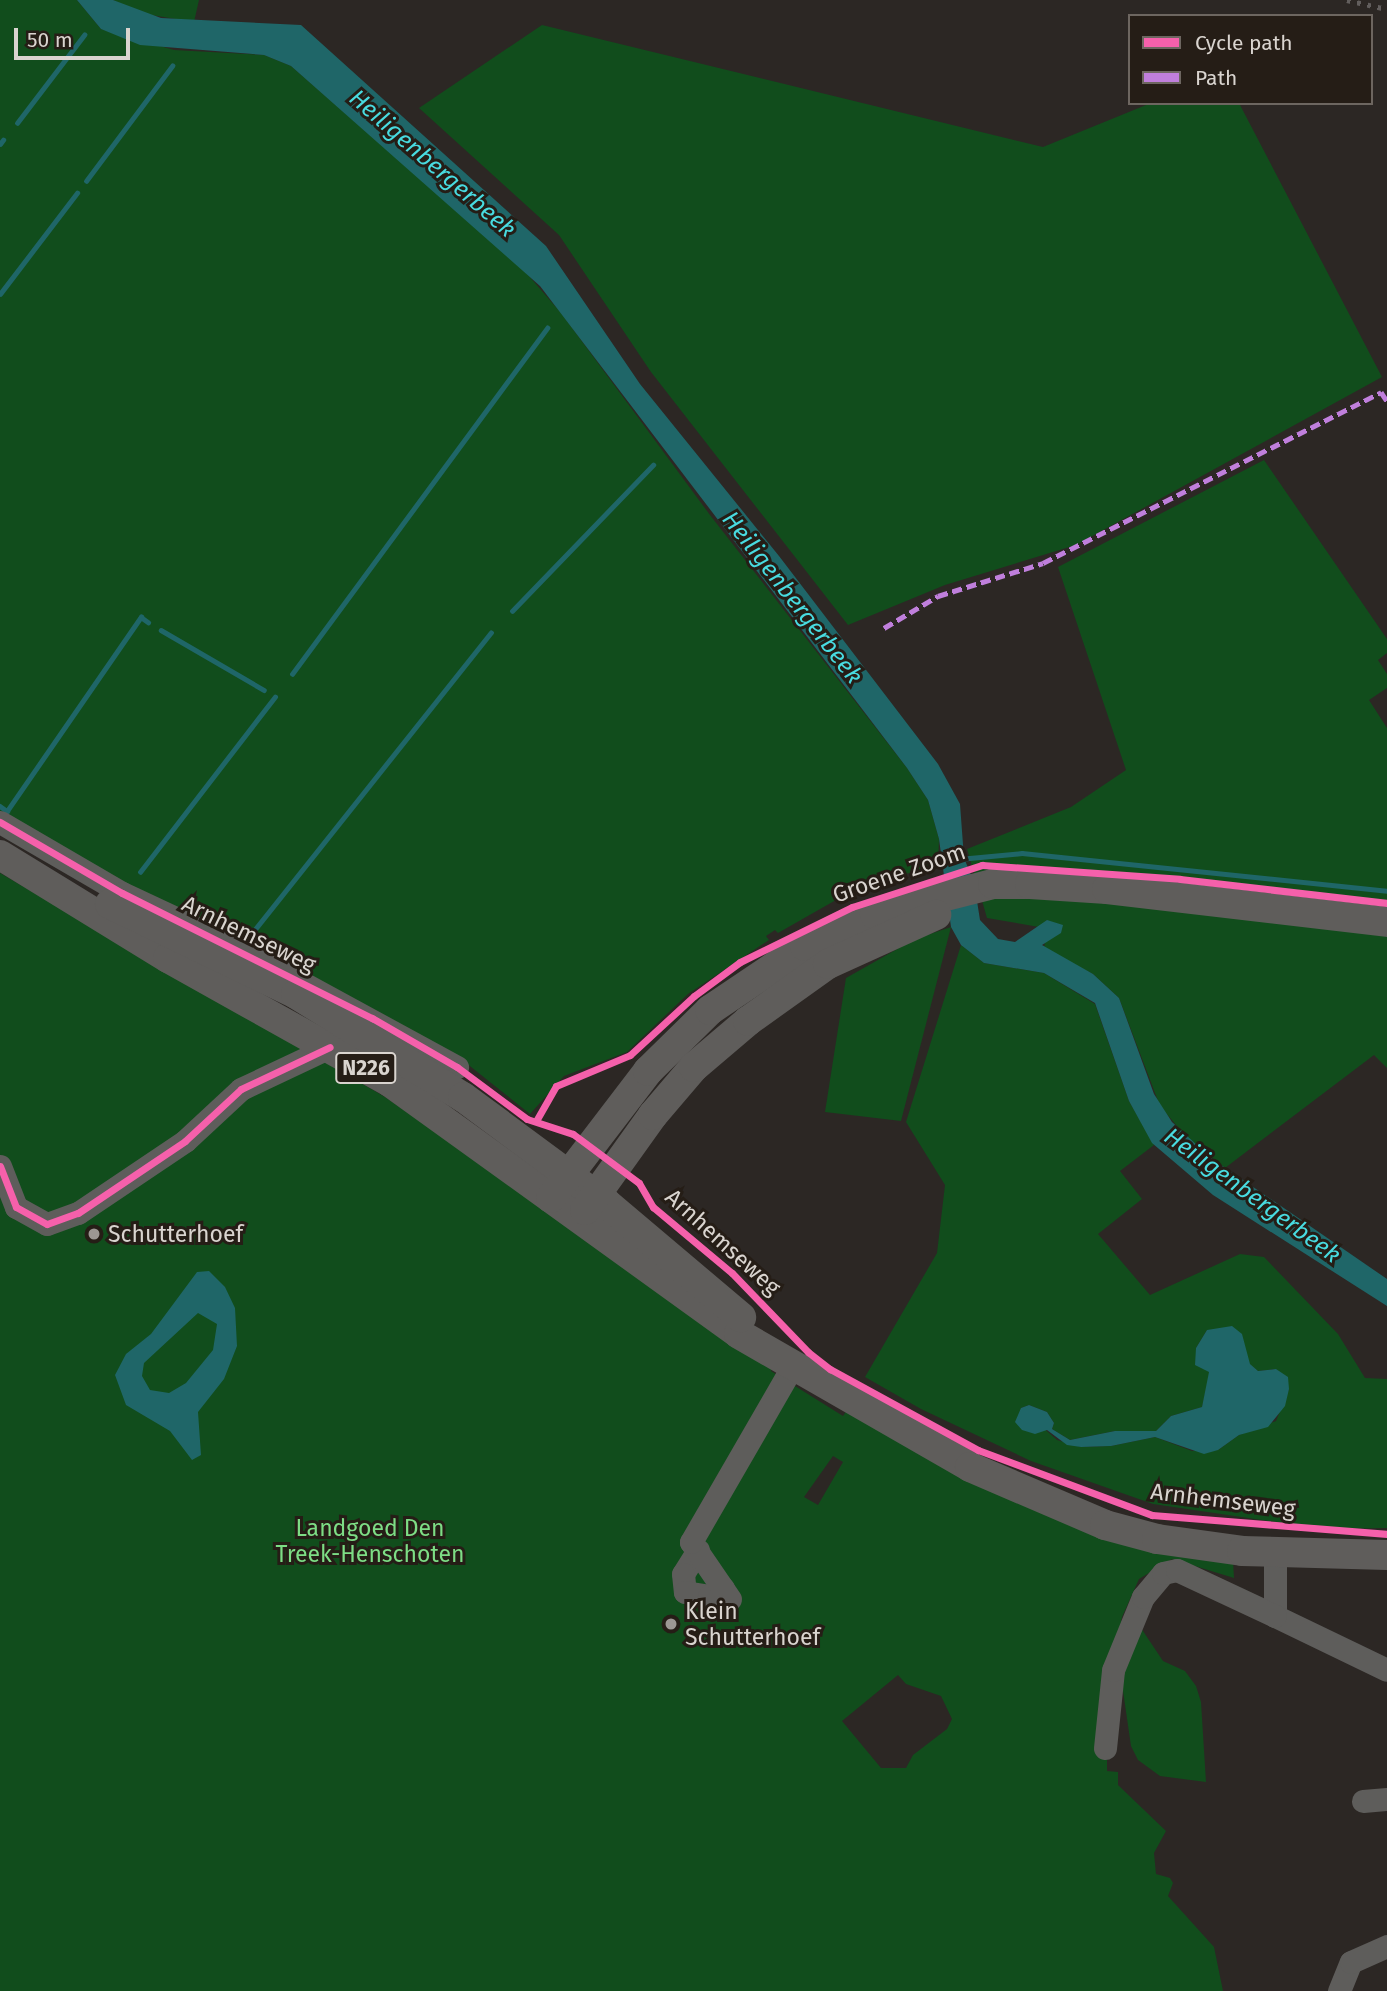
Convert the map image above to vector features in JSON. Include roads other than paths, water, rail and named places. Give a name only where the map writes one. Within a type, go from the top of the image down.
[{"type":"main road","name":"Arnhemseweg","points":[[0,854],[168,958],[390,1082],[551,1198],[587,1207],[723,1300],[789,1362],[855,1405],[970,1467],[1093,1521],[1157,1539],[1275,1553],[1387,1555]]},
{"type":"main road","name":"Arnhemseweg","points":[[0,854],[296,994],[463,1097],[568,1173],[587,1207]]},
{"type":"main road","name":"Groene Zoom","points":[[551,1198],[648,1071],[710,1010],[805,946],[994,889],[1030,884],[1107,889],[1387,922]]},
{"type":"main road","name":"Groene Zoom","points":[[587,1207],[653,1115],[694,1067],[748,1021],[828,964],[907,914]]},
{"type":"street","name":"Arnhemseweg","points":[[0,822],[122,894],[235,946],[457,1067]]},
{"type":"street","points":[[0,1166],[16,1206],[47,1224],[78,1213],[185,1142],[241,1088],[330,1047]]},
{"type":"street","points":[[698,1550],[683,1574],[685,1592],[709,1596],[727,1593],[698,1550],[691,1542],[789,1362]]},
{"type":"street","points":[[1275,1553],[1275,1616]]},
{"type":"street","points":[[1105,1748],[1113,1670],[1143,1597],[1163,1573],[1177,1570],[1387,1670]]},
{"type":"street","points":[[1363,1801],[1387,1799]]},
{"type":"street","points":[[1339,1991],[1351,1962],[1387,1946]]},
{"type":"water","name":"Heiligenbergerbeek","points":[[77,0],[113,0],[161,18],[301,25],[546,246],[640,384],[779,556],[938,764],[960,804],[964,858],[974,882],[980,920],[998,939],[1015,942],[1047,920],[1063,925],[1061,933],[1042,945],[1093,974],[1119,998],[1154,1094],[1172,1122],[1211,1158],[1387,1279],[1387,1306],[1213,1195],[1152,1143],[1129,1101],[1095,1003],[1044,973],[984,963],[961,945],[951,927],[939,839],[928,800],[907,768],[540,286],[291,66],[264,55],[140,45],[101,29]]},
{"type":"water","points":[[209,1271],[225,1287],[235,1308],[237,1346],[224,1379],[198,1412],[201,1455],[192,1460],[170,1431],[126,1405],[115,1375],[126,1354],[151,1334],[197,1272]],"holes":[[[198,1313],[217,1324],[213,1350],[186,1383],[169,1393],[150,1390],[142,1376],[144,1363]]]},
{"type":"water","points":[[1232,1326],[1242,1334],[1250,1364],[1258,1371],[1276,1369],[1288,1377],[1289,1389],[1285,1406],[1268,1427],[1239,1435],[1218,1450],[1204,1454],[1155,1437],[1111,1446],[1081,1447],[1067,1445],[1047,1430],[1035,1434],[1022,1430],[1015,1422],[1021,1408],[1029,1405],[1047,1412],[1054,1423],[1052,1429],[1070,1440],[1115,1431],[1156,1431],[1171,1416],[1202,1407],[1209,1372],[1195,1365],[1196,1348],[1207,1330]]},
{"type":"waterway","points":[[17,123],[84,35]]},
{"type":"waterway","points":[[86,181],[172,66]]},
{"type":"waterway","points":[[0,144],[3,140]]},
{"type":"waterway","points":[[0,294],[77,193]]},
{"type":"waterway","points":[[292,674],[547,328]]},
{"type":"waterway","points":[[512,611],[653,465]]},
{"type":"waterway","points":[[0,806],[7,811],[141,617],[148,622]]},
{"type":"waterway","points":[[161,630],[264,690]]},
{"type":"waterway","points":[[248,938],[491,633]]},
{"type":"waterway","points":[[140,872],[275,697]]},
{"type":"waterway","points":[[959,859],[1022,853],[1387,891]]},
{"type":"railway","points":[[1347,0],[1387,9]]},
{"type":"place","name":"Schutterhoef","points":[[94,1234]]},
{"type":"place","name":"Klein Schutterhoef","points":[[671,1624]]},
{"type":"park label","name":"Landgoed Den Treek-Henschoten","points":[[370,1541]]}]
